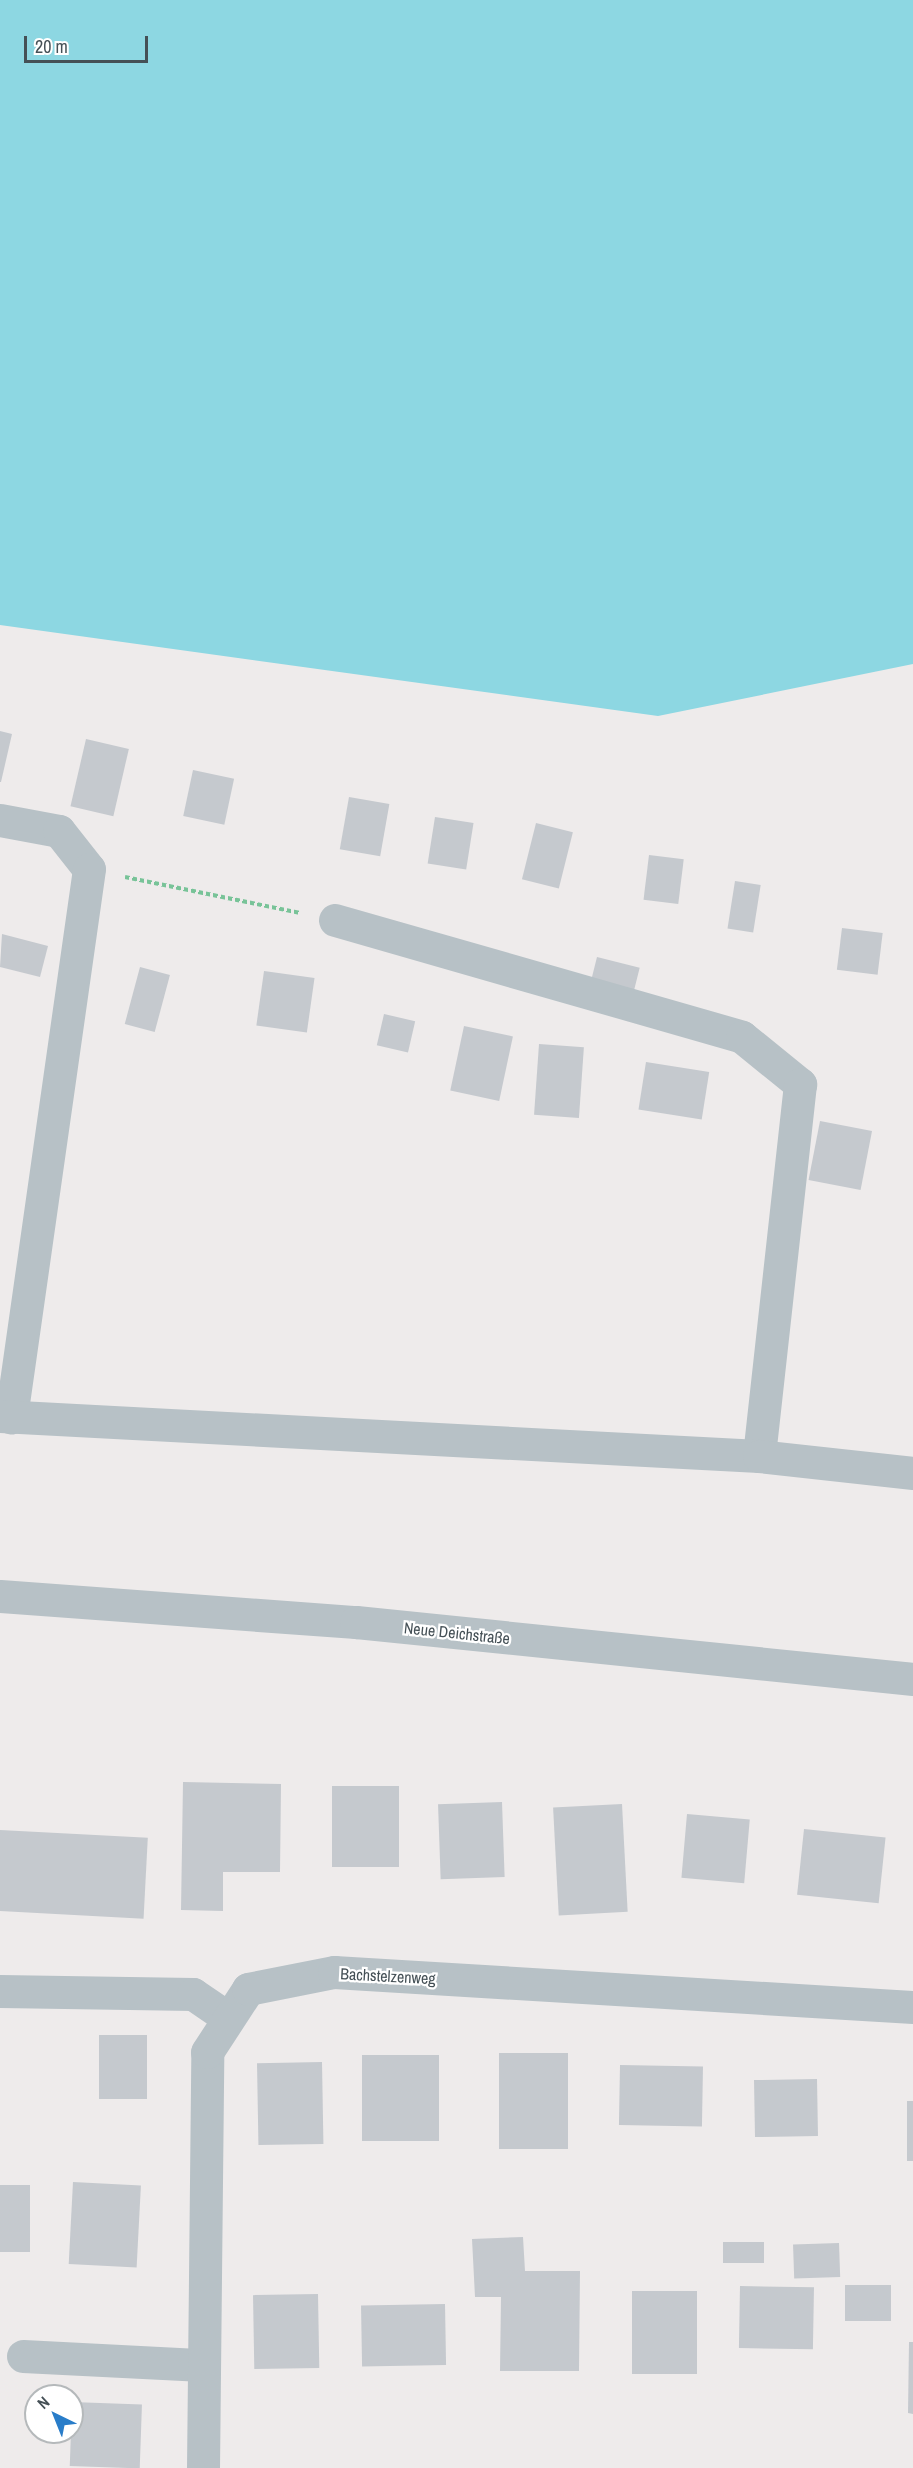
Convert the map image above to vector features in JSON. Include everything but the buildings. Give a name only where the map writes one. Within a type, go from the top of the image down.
[{"type":"street","points":[[0,820],[58,831],[89,869],[6,1416],[759,1456],[913,1473]]},
{"type":"street","points":[[335,920],[742,1037],[800,1084],[759,1456]]},
{"type":"street","name":"Neue Deichstraße","points":[[0,1596],[356,1622],[913,1679]]},
{"type":"street","name":"Bachstelzenweg","points":[[202,2468],[207,2052],[248,1989],[334,1972],[913,2007]]},
{"type":"street","points":[[0,1991],[193,1994],[228,2018]]},
{"type":"street","points":[[23,2356],[203,2365]]},
{"type":"path","points":[[89,869],[335,920]]},
{"type":"water","points":[[0,0],[913,0],[913,664],[658,716],[0,625]]}]
